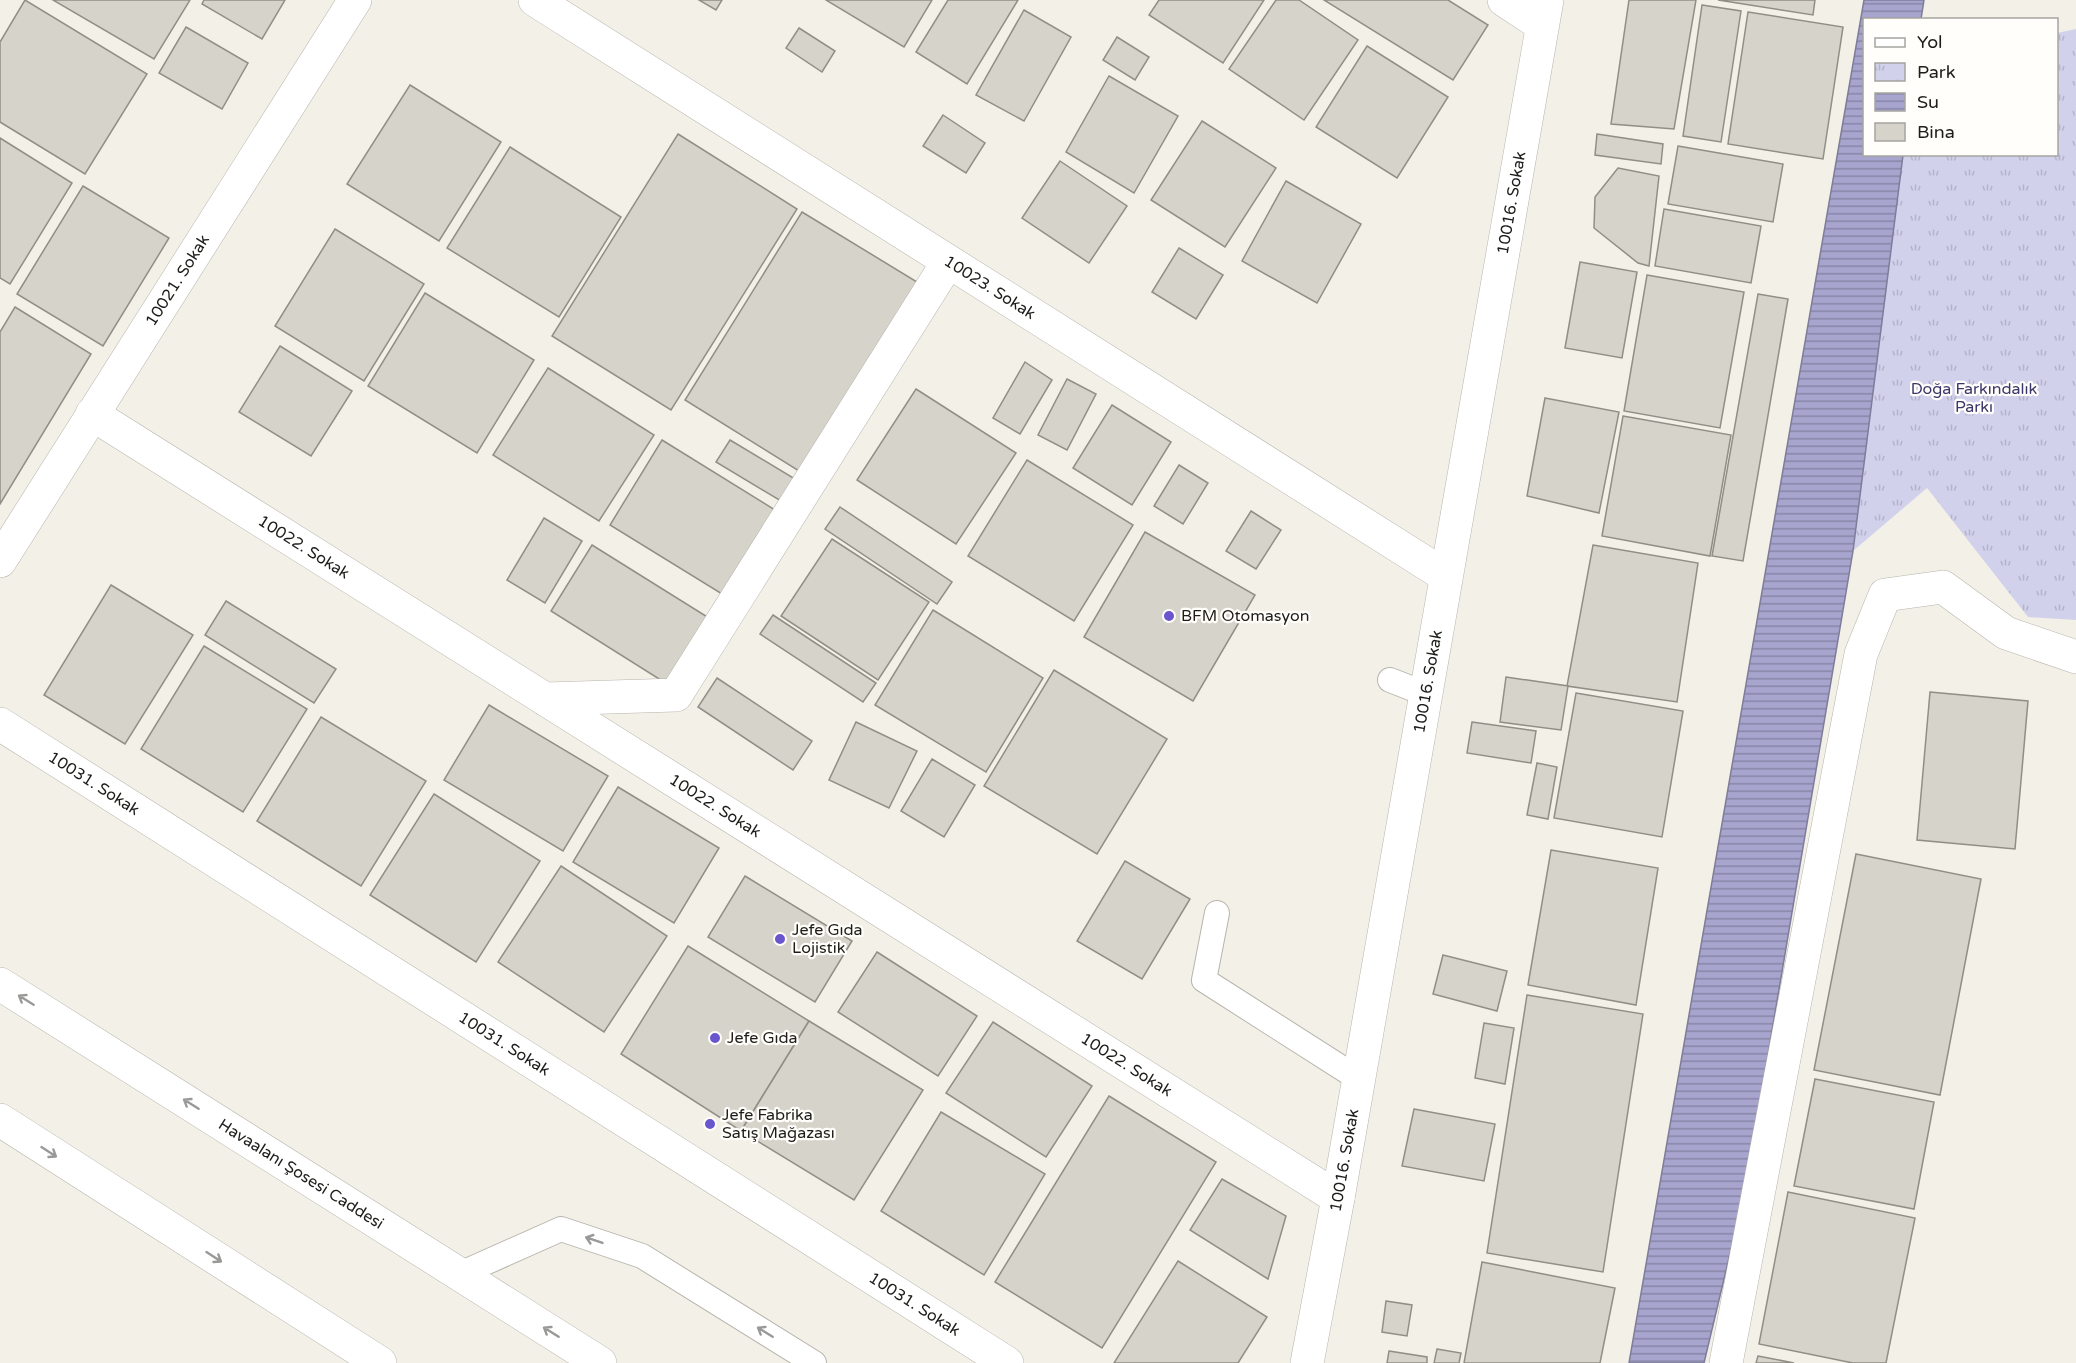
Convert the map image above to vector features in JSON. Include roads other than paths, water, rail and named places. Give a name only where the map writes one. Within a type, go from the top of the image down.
[{"type":"street","name":"10021. Sokak","points":[[0,561],[355,0]]},
{"type":"street","name":"10023. Sokak","points":[[535,0],[1446,576]]},
{"type":"street","points":[[1504,0],[1544,12]]},
{"type":"street","name":"10016. Sokak","points":[[1307,1363],[1359,1079],[1544,12]]},
{"type":"street","points":[[545,699],[676,696],[948,262]]},
{"type":"street","name":"10022. Sokak","points":[[92,414],[1338,1198]]},
{"type":"street","points":[[1726,1363],[1862,654],[1885,595],[1943,587],[2006,633],[2076,657]]},
{"type":"street","name":"10031. Sokak","points":[[0,724],[1007,1363]]},
{"type":"street","name":"Havaalanı Şosesi Caddesi","points":[[0,984],[600,1363]]},
{"type":"street","points":[[0,1120],[380,1363]]},
{"type":"lane","points":[[1390,680],[1426,694]]},
{"type":"lane","points":[[1217,913],[1204,980],[1359,1079]]},
{"type":"lane","points":[[460,1274],[561,1229],[642,1256],[814,1363]]},
{"type":"water","points":[[1864,0],[1924,0],[1921,18],[1863,18],[1863,156],[1903,156],[1853,551],[1745,1191],[1704,1363],[1629,1363]]},
{"type":"place","name":"BFM Otomasyon","points":[[1169,616]]},
{"type":"place","name":"Jefe Gıda Lojistik","points":[[780,939]]},
{"type":"place","name":"Jefe Gıda","points":[[715,1038]]},
{"type":"place","name":"Jefe Fabrika Satış Mağazası","points":[[710,1124]]},
{"type":"park label","name":"Doğa Farkındalık Parkı","points":[[1974,398]]}]
